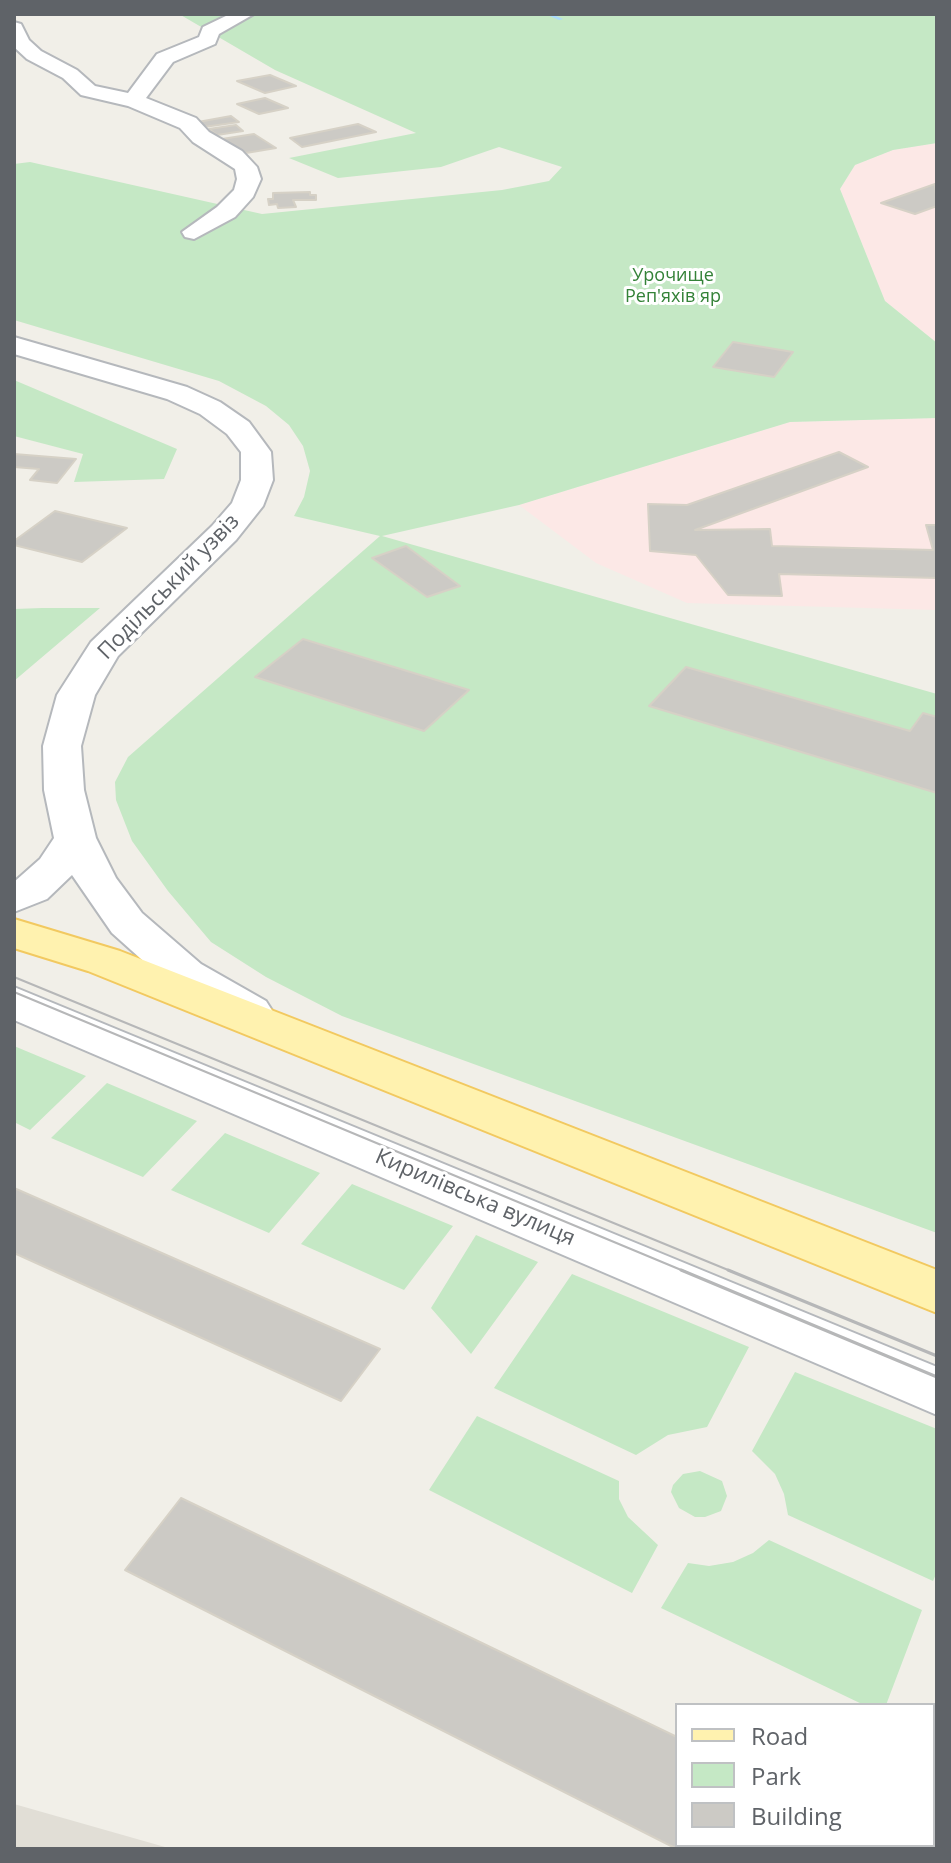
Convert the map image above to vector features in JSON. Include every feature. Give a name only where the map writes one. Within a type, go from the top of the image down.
[{"type":"main road","points":[[14,933],[104,961],[937,1292]]},
{"type":"main road","points":[[14,948],[64,965],[104,961]]},
{"type":"street","points":[[134,101],[145,81],[159,70],[164,58],[208,40],[210,31],[245,14]]},
{"type":"street","points":[[14,28],[21,43],[34,55],[70,74],[88,91],[134,101],[188,123],[201,137],[234,156],[246,167],[249,179],[245,192],[226,212],[194,232]]},
{"type":"street","name":"Подільський узвіз","points":[[14,345],[188,398],[210,408],[238,428],[256,452],[257,480],[247,506],[224,533],[104,650],[76,695],[62,746],[64,790],[75,838],[96,881],[127,923],[185,974],[286,1033]]},
{"type":"street","points":[[14,899],[32,890],[55,868],[75,838]]},
{"type":"street","name":"Кирилівська вулиця","points":[[14,1002],[937,1392]]},
{"type":"shaded area","points":[[937,143],[937,343],[885,301],[840,189],[855,165],[893,150]]},
{"type":"shaded area","points":[[937,418],[937,610],[687,603],[596,563],[519,505],[790,422]]},
{"type":"shaded area","points":[[14,1804],[172,1849],[14,1849]]},
{"type":"green space","name":"Урочище Реп'яхів яр","points":[[179,14],[937,14],[937,143],[893,150],[855,165],[840,189],[885,301],[937,343],[937,418],[790,422],[519,505],[382,536],[937,694],[937,1233],[342,1016],[266,977],[211,942],[168,891],[132,841],[116,800],[115,782],[128,757],[380,536],[294,516],[304,497],[310,471],[303,446],[289,425],[266,406],[219,381],[14,320],[14,164],[30,162],[262,214],[502,190],[549,181],[562,167],[499,147],[441,167],[338,178],[289,158],[416,133],[275,70]]},
{"type":"green space","points":[[14,380],[177,449],[164,479],[74,482],[83,454],[14,436]]},
{"type":"green space","points":[[100,608],[14,681],[14,609]]},
{"type":"green space","points":[[14,1046],[86,1076],[30,1130],[14,1122]]},
{"type":"green space","points":[[107,1083],[197,1121],[143,1177],[51,1138]]},
{"type":"green space","points":[[225,1133],[320,1173],[269,1233],[171,1190]]},
{"type":"green space","points":[[352,1184],[453,1226],[404,1290],[301,1244]]},
{"type":"green space","points":[[476,1235],[538,1262],[471,1354],[431,1308]]},
{"type":"green space","points":[[572,1274],[749,1347],[707,1427],[668,1435],[636,1455],[494,1388]]},
{"type":"green space","points":[[795,1372],[937,1429],[937,1572],[933,1581],[788,1515],[784,1494],[775,1474],[752,1451]]},
{"type":"green space","points":[[477,1416],[619,1481],[619,1499],[628,1517],[658,1545],[632,1593],[429,1490]]},
{"type":"green space","points":[[700,1471],[722,1481],[727,1496],[721,1511],[695,1517],[679,1508],[671,1492],[683,1474]]},
{"type":"green space","points":[[769,1540],[922,1610],[887,1703],[860,1703],[661,1608],[688,1563],[709,1566],[733,1562],[753,1553]]},
{"type":"building","points":[[270,75],[296,86],[265,93],[237,81]]},
{"type":"building","points":[[265,98],[288,108],[259,114],[237,104]]},
{"type":"building","points":[[231,116],[239,122],[204,127],[198,122]]},
{"type":"building","points":[[358,124],[376,132],[302,147],[290,138]]},
{"type":"building","points":[[236,125],[243,131],[217,135],[209,129]]},
{"type":"building","points":[[254,134],[276,148],[246,153],[222,139]]},
{"type":"building","points":[[935,184],[937,206],[915,214],[881,203]]},
{"type":"building","points":[[310,192],[310,195],[316,195],[316,200],[293,200],[296,207],[269,205],[268,199],[273,199],[273,193]]},
{"type":"building","points":[[733,342],[793,352],[774,377],[713,367]]},
{"type":"building","points":[[839,452],[868,467],[695,530],[770,529],[772,546],[933,550],[926,525],[937,525],[937,578],[779,574],[782,596],[728,595],[696,555],[650,551],[648,504],[687,505]]},
{"type":"building","points":[[14,454],[76,459],[57,483],[30,480],[39,469],[14,467]]},
{"type":"building","points":[[55,511],[127,528],[82,562],[14,545],[14,541]]},
{"type":"building","points":[[406,546],[460,586],[427,597],[372,558]]},
{"type":"building","points":[[303,639],[469,690],[424,731],[255,677]]},
{"type":"building","points":[[686,667],[910,731],[923,713],[937,717],[937,793],[649,706]]},
{"type":"building","points":[[14,1188],[380,1349],[341,1401],[14,1253]]},
{"type":"building","points":[[181,1498],[675,1736],[675,1847],[910,1849],[677,1849],[125,1570]]},
{"type":"waterway","points":[[547,14],[561,19]]},
{"type":"tram line","points":[[14,977],[733,1272]]},
{"type":"tram line","points":[[14,992],[686,1272]]},
{"type":"tram line","points":[[681,1270],[937,1377]]},
{"type":"tram line","points":[[728,1270],[937,1356]]}]
